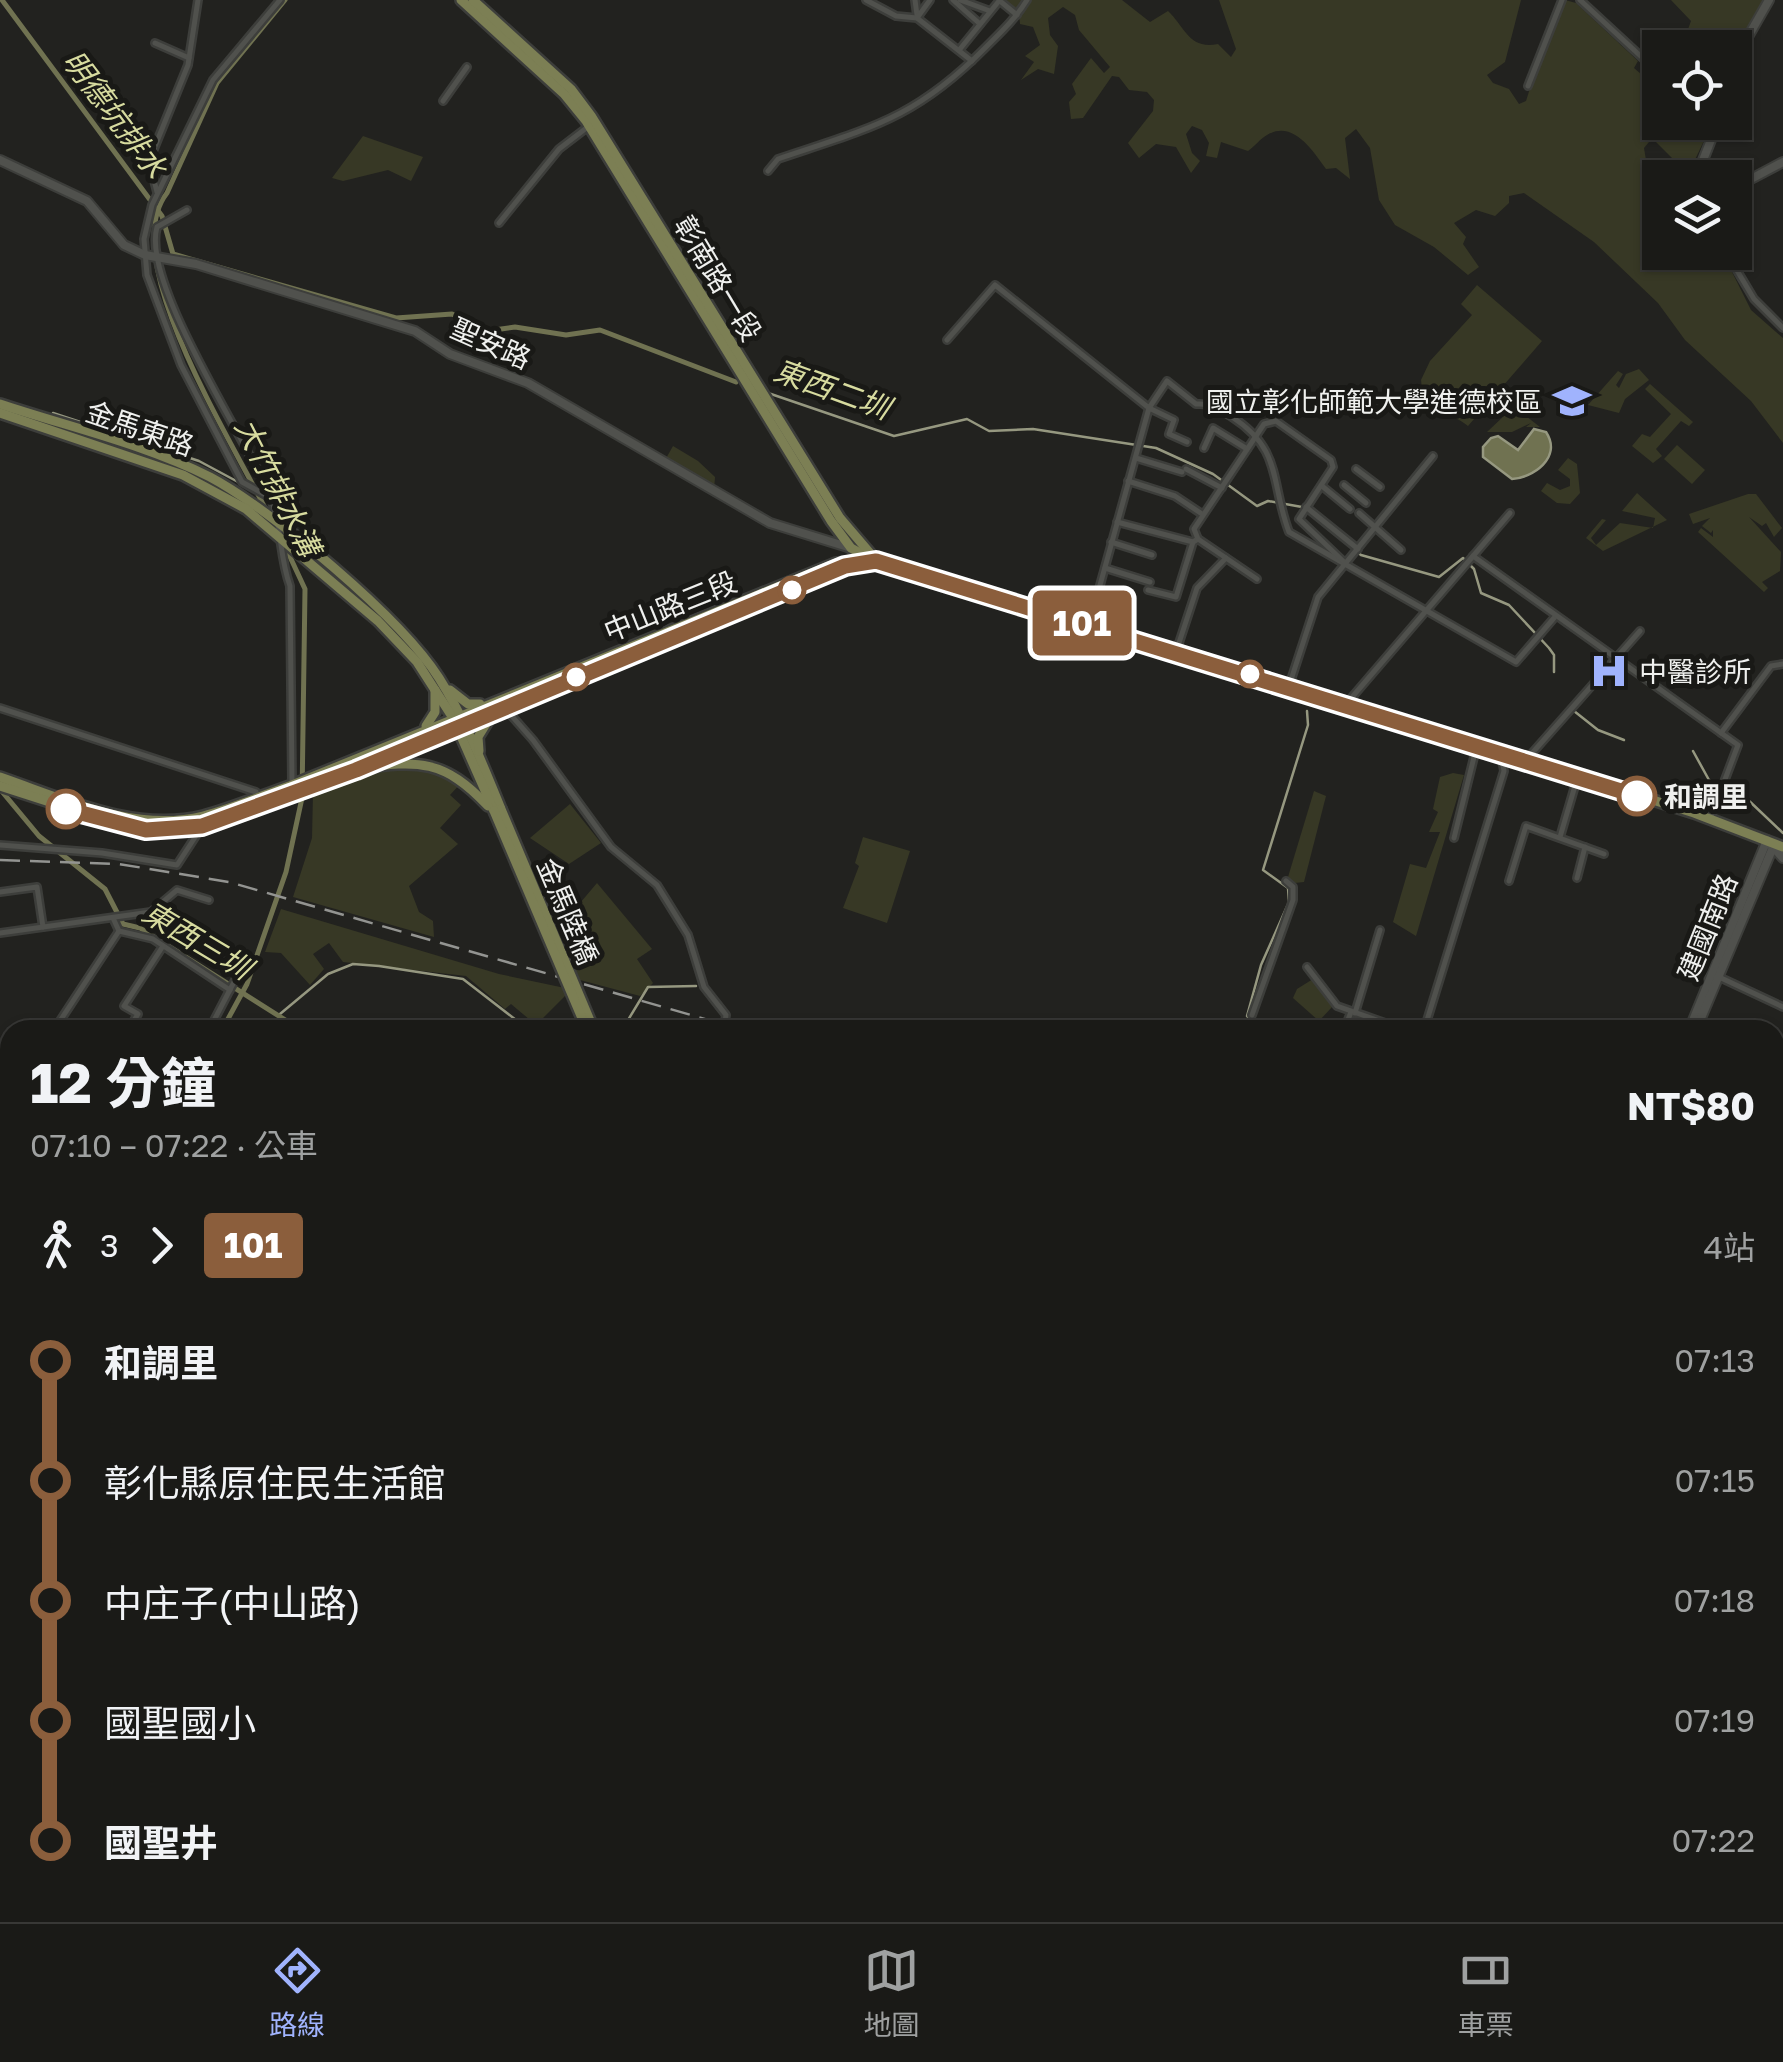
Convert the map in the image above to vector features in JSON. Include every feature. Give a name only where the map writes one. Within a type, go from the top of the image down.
[{"type":"main road","name":"彰南路一段","points":[[461,0],[564,94],[590,126],[845,542],[876,561]]},
{"type":"main road","name":"彰南路一段","points":[[473,0],[571,89],[604,133],[845,542]]},
{"type":"main road","name":"金馬東路","points":[[0,404],[174,461],[246,498],[402,632],[458,720]]},
{"type":"main road","name":"金馬東路","points":[[0,413],[183,476],[246,509],[399,641],[439,686]]},
{"type":"main road","points":[[841,565],[845,542],[876,561]]},
{"type":"main road","name":"中山路三段","points":[[318,779],[356,770],[498,703],[841,565],[876,561],[1502,752],[1710,819],[1774,845]]},
{"type":"main road","points":[[421,731],[436,712],[439,686],[468,704],[498,703]]},
{"type":"main road","points":[[481,764],[480,730],[498,703]]},
{"type":"main road","points":[[458,720],[481,764],[497,810]]},
{"type":"main road","points":[[458,720],[497,810]]},
{"type":"main road","name":"中山路三段","points":[[318,779],[421,731],[458,720]]},
{"type":"main road","points":[[356,770],[408,763],[442,768],[497,810]]},
{"type":"main road","points":[[0,778],[44,797]]},
{"type":"main road","points":[[0,786],[146,830],[204,817],[318,779]]},
{"type":"main road","name":"金馬陸橋","points":[[497,810],[586,1020]]},
{"type":"street","points":[[155,200],[149,161],[189,58],[198,0]]},
{"type":"street","points":[[271,498],[242,482],[181,364],[147,275],[145,256],[155,200],[213,80],[280,0]]},
{"type":"street","points":[[866,0],[896,16],[917,18],[972,61]]},
{"type":"street","points":[[915,0],[917,18]]},
{"type":"street","points":[[917,18],[930,0]]},
{"type":"street","points":[[956,0],[990,12]]},
{"type":"street","points":[[956,0],[980,24]]},
{"type":"street","points":[[959,49],[998,0],[1017,15]]},
{"type":"street","points":[[768,170],[778,159],[894,120],[922,104],[972,61],[1027,0]]},
{"type":"street","points":[[1528,86],[1562,0]]},
{"type":"street","points":[[1580,0],[1642,57]]},
{"type":"street","points":[[1752,30],[1769,0]]},
{"type":"street","points":[[155,43],[189,58]]},
{"type":"street","points":[[443,101],[467,67]]},
{"type":"street","points":[[499,223],[559,149],[590,126]]},
{"type":"street","points":[[0,160],[86,200],[124,245],[145,256]]},
{"type":"street","points":[[1752,178],[1783,162]]},
{"type":"street","points":[[187,210],[164,223],[155,236],[156,255],[205,374],[271,498],[278,525],[291,602],[293,788]]},
{"type":"street","name":"聖安路","points":[[145,256],[156,255],[414,330],[450,354],[528,383],[770,524],[845,542]]},
{"type":"street","points":[[1737,270],[1754,299],[1783,328]]},
{"type":"street","points":[[947,340],[995,285],[1149,408],[1168,414],[1174,420],[1169,434],[1187,442]]},
{"type":"street","points":[[1089,625],[1149,408],[1167,381],[1196,404],[1211,403],[1257,434],[1273,461],[1278,501],[1289,532],[1516,662],[1554,618]]},
{"type":"street","points":[[1196,540],[1192,534],[1204,514],[1246,448],[1270,420],[1331,460],[1333,467],[1299,519],[1339,552],[1346,564]]},
{"type":"street","points":[[1204,448],[1212,428],[1246,448]]},
{"type":"street","points":[[1288,686],[1318,597],[1433,456]]},
{"type":"street","points":[[1136,458],[1224,484]]},
{"type":"street","points":[[1356,468],[1380,488]]},
{"type":"street","points":[[1128,482],[1175,496],[1204,514]]},
{"type":"street","points":[[1321,485],[1350,509]]},
{"type":"street","points":[[1344,485],[1366,503]]},
{"type":"street","points":[[1304,509],[1356,551]]},
{"type":"street","points":[[1359,513],[1401,550]]},
{"type":"street","points":[[1346,704],[1510,514]]},
{"type":"street","points":[[1117,522],[1196,540],[1258,579]]},
{"type":"street","points":[[1104,568],[1176,598],[1196,540]]},
{"type":"street","points":[[1111,542],[1152,555]]},
{"type":"street","points":[[1176,652],[1196,588],[1226,558]]},
{"type":"street","points":[[1469,560],[1738,745],[1710,819]]},
{"type":"street","points":[[1526,761],[1640,631]]},
{"type":"street","points":[[1721,733],[1771,666],[1783,664]]},
{"type":"street","points":[[498,703],[533,740],[610,847],[657,885],[688,935],[704,987],[726,1015],[725,1020]]},
{"type":"street","points":[[0,708],[256,792]]},
{"type":"street","points":[[1454,838],[1477,745]]},
{"type":"street","points":[[1427,1020],[1504,770],[1502,752]]},
{"type":"street","points":[[1560,837],[1577,778]]},
{"type":"street","points":[[0,845],[102,852],[177,865],[204,817]]},
{"type":"street","points":[[1510,881],[1526,826],[1604,854]]},
{"type":"street","points":[[1774,845],[1783,858]]},
{"type":"street","name":"建國南路","points":[[1697,1020],[1774,845]]},
{"type":"street","name":"建國南路","points":[[1696,1020],[1774,845]]},
{"type":"street","points":[[1577,878],[1584,847]]},
{"type":"street","points":[[1252,1015],[1293,900],[1293,888],[1286,881]]},
{"type":"street","points":[[0,892],[36,887],[43,928]]},
{"type":"street","points":[[0,933],[152,912],[177,890],[209,900]]},
{"type":"street","points":[[113,918],[119,931]]},
{"type":"street","points":[[1349,1020],[1380,930]]},
{"type":"street","points":[[119,931],[144,934],[230,990]]},
{"type":"street","points":[[61,1020],[119,931]]},
{"type":"street","points":[[134,1020],[138,1014],[124,1006],[164,946]]},
{"type":"street","points":[[214,1020],[246,959]]},
{"type":"street","points":[[1308,967],[1330,1001],[1375,1020]]},
{"type":"street","points":[[1718,977],[1783,1007]]},
{"type":"shaded area","points":[[1006,0],[1122,0],[1150,22],[1168,11],[1188,36],[1200,44],[1218,44],[1231,57],[1236,49],[1219,0],[1521,0],[1505,62],[1487,75],[1493,83],[1509,89],[1519,104],[1526,101],[1551,21],[1565,0],[1576,3],[1638,61],[1634,68],[1642,75],[1642,140],[1704,140],[1695,160],[1674,160],[1655,141],[1644,148],[1642,270],[1731,270],[1751,310],[1783,338],[1783,443],[1751,401],[1685,340],[1658,303],[1594,242],[1524,193],[1509,196],[1509,203],[1495,216],[1476,210],[1454,223],[1466,237],[1463,244],[1479,267],[1468,275],[1434,247],[1395,225],[1379,200],[1370,148],[1356,129],[1345,138],[1350,179],[1336,168],[1326,169],[1302,140],[1286,131],[1267,135],[1248,151],[1221,142],[1217,158],[1206,156],[1209,143],[1202,130],[1192,126],[1186,134],[1192,153],[1200,161],[1191,173],[1176,147],[1156,144],[1139,158],[1128,143],[1153,111],[1154,100],[1147,92],[1129,90],[1119,77],[1112,76],[1083,118],[1071,119],[1069,102],[1076,94],[1072,84],[1091,58],[1104,73],[1110,67],[1079,30],[1075,15],[1063,7],[1048,18],[1050,35],[1058,46],[1054,74],[1038,69],[1021,80],[1034,62],[1025,56],[1040,45],[1033,27],[1020,24],[1019,13]]},
{"type":"shaded area","points":[[1671,0],[1766,0],[1747,30],[1688,30],[1691,21]]},
{"type":"shaded area","points":[[363,136],[423,157],[411,181],[388,170],[343,181],[332,178]]},
{"type":"shaded area","points":[[1477,285],[1542,341],[1468,426],[1432,405],[1421,380],[1430,361],[1472,315],[1461,304]]},
{"type":"shaded area","points":[[1639,369],[1649,380],[1625,399],[1619,413],[1588,405],[1618,371],[1623,374],[1616,385],[1619,388],[1626,374]]},
{"type":"shaded area","points":[[1650,384],[1693,422],[1689,426],[1681,421],[1656,449],[1662,456],[1653,463],[1632,446],[1642,434],[1650,437],[1671,414],[1645,389]]},
{"type":"shaded area","points":[[1508,402],[1540,427],[1526,427],[1531,423],[1512,432],[1487,432],[1505,415],[1501,411]]},
{"type":"shaded area","points":[[1534,429],[1546,432],[1551,450],[1536,471],[1512,479],[1483,457],[1483,447],[1491,438],[1498,436],[1518,450]]},
{"type":"shaded area","points":[[1677,445],[1705,470],[1692,484],[1664,459]]},
{"type":"shaded area","points":[[673,446],[715,477],[714,491],[664,462]]},
{"type":"shaded area","points":[[1568,458],[1577,464],[1580,493],[1570,504],[1557,503],[1541,491],[1547,483],[1560,490],[1570,486],[1570,479],[1558,470]]},
{"type":"shaded area","points":[[1637,493],[1667,520],[1653,527],[1655,518],[1622,511]]},
{"type":"shaded area","points":[[1756,494],[1782,528],[1774,537],[1766,523],[1762,526],[1749,517],[1781,552],[1780,571],[1762,582],[1768,588],[1764,592],[1698,532],[1701,528],[1713,537],[1713,530],[1711,533],[1702,526],[1710,518],[1693,524],[1689,514]]},
{"type":"shaded area","points":[[1602,519],[1606,520],[1591,538],[1596,545],[1620,523],[1651,528],[1603,551],[1586,538]]},
{"type":"shaded area","points":[[411,765],[461,783],[450,795],[461,805],[440,828],[458,844],[409,886],[419,912],[433,921],[434,937],[293,897],[312,838],[313,793],[360,774]]},
{"type":"shaded area","points":[[1464,775],[1416,936],[1393,922],[1410,864],[1426,868],[1440,832],[1429,832],[1438,812],[1433,809],[1440,777]]},
{"type":"shaded area","points":[[1314,791],[1326,796],[1304,882],[1295,883],[1288,877]]},
{"type":"shaded area","points":[[570,804],[601,843],[569,864],[530,838]]},
{"type":"shaded area","points":[[863,837],[910,851],[887,923],[843,908],[859,866],[855,863]]},
{"type":"shaded area","points":[[597,883],[652,949],[637,959],[653,983],[640,996],[580,980],[559,928]]},
{"type":"shaded area","points":[[281,909],[499,974],[565,988],[566,995],[541,1020],[530,1020],[511,1004],[505,1009],[466,976],[343,962],[329,943],[313,954],[324,969],[310,985],[281,953],[265,952]]},
{"type":"shaded area","points":[[1313,979],[1332,1007],[1318,1020],[1293,998],[1297,989]]},
{"type":"waterway","name":"東西二圳","points":[[2,0],[162,216],[173,254],[396,318],[452,314],[487,331],[515,327],[566,335],[600,330],[736,382]]},
{"type":"waterway","name":"大竹排水溝","points":[[267,512],[185,352],[156,261],[155,223],[217,83],[285,0]]},
{"type":"waterway","name":"東西二圳","points":[[768,393],[894,436],[967,419],[989,431],[1033,429],[1156,448],[1213,474],[1257,506],[1268,501],[1302,507]]},
{"type":"waterway","points":[[53,413],[199,461],[240,483]]},
{"type":"waterway","name":"大竹排水溝","points":[[227,1020],[247,984],[286,872],[302,798],[305,589],[284,544]]},
{"type":"waterway","name":"東西二圳","points":[[1351,547],[1361,555],[1439,577],[1463,558],[1474,569],[1481,593],[1509,605],[1549,648],[1554,655],[1554,672]]},
{"type":"waterway","points":[[1251,1020],[1247,1016],[1261,965],[1289,902],[1288,888],[1263,870],[1308,725],[1307,711]]},
{"type":"waterway","name":"東西二圳","points":[[1574,711],[1598,730],[1624,740]]},
{"type":"waterway","name":"東西二圳","points":[[1693,751],[1709,780],[1725,791],[1745,797],[1783,833]]},
{"type":"waterway","name":"東西三圳","points":[[0,789],[39,836],[105,889],[123,924],[140,928],[285,1020]]},
{"type":"waterway","points":[[280,1014],[328,974],[353,964],[463,979],[516,1020]]},
{"type":"waterway","points":[[628,1020],[648,987],[696,986]]},
{"type":"railway","points":[[0,860],[119,864],[229,882],[708,1020]]},
{"type":"bus line","name":"101","points":[[66,809],[146,830],[202,826],[356,770],[845,566],[876,561],[1403,720],[1637,796]]},
{"type":"place","name":"國立彰化師範大學進德校區","points":[[1572,401]]},
{"type":"place","name":"中醫診所","points":[[1609,671]]},
{"type":"place","name":"和調里","points":[[1637,796]]},
{"type":"water label","name":"明德坑排水","points":[[115,114]]}]
